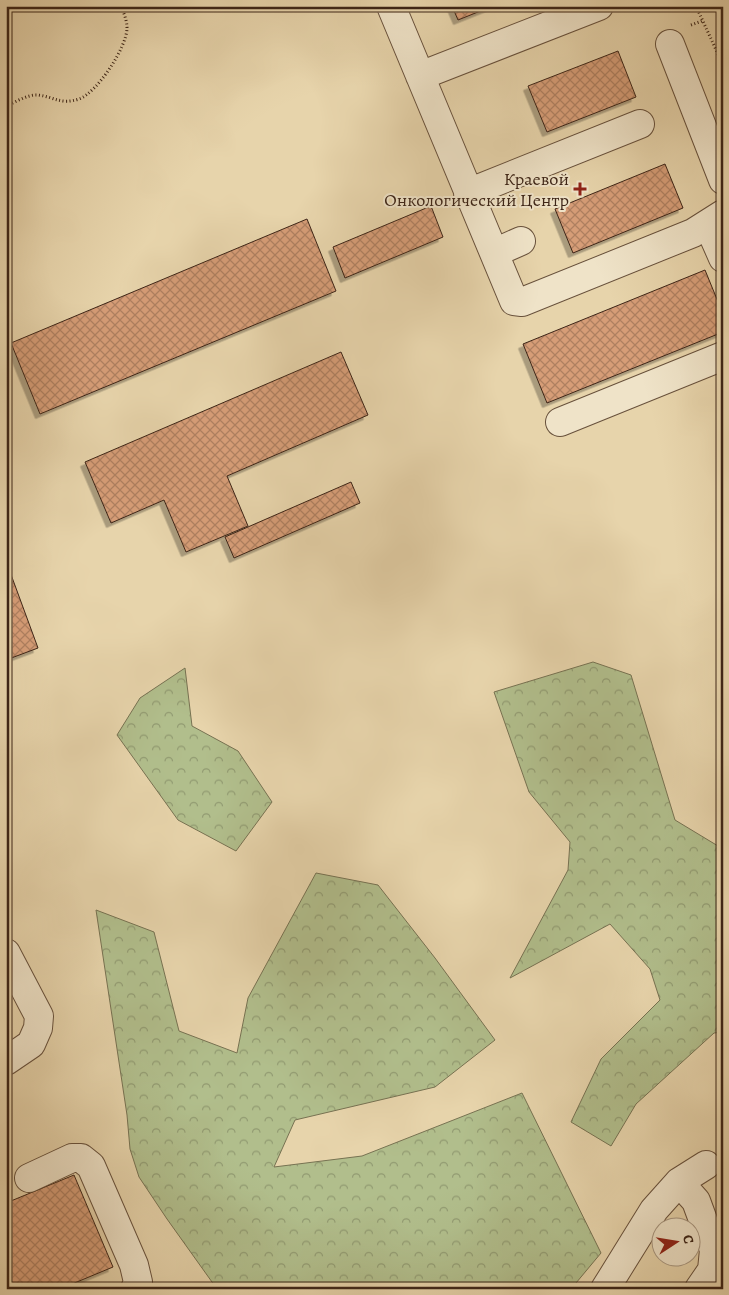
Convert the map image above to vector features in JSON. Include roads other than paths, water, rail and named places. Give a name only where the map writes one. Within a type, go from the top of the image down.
[{"type":"lane","points":[[391,6],[512,298],[517,303],[693,233],[715,219],[723,258]]},
{"type":"lane","points":[[420,76],[599,6]]},
{"type":"lane","points":[[670,44],[723,180]]},
{"type":"lane","points":[[468,193],[640,124]]},
{"type":"lane","points":[[494,253],[521,241]]},
{"type":"lane","points":[[560,422],[723,356]]},
{"type":"lane","points":[[6,953],[39,1016],[38,1028],[30,1044],[6,1061]]},
{"type":"lane","points":[[29,1178],[72,1158],[81,1158],[91,1166],[134,1265],[138,1282],[135,1289]]},
{"type":"lane","points":[[605,1289],[654,1210],[679,1182],[706,1165]]},
{"type":"lane","points":[[679,1182],[696,1201],[714,1250],[712,1270],[699,1289]]},
{"type":"place","name":"Краевой Онкологический Центр","points":[[580,189]]}]
